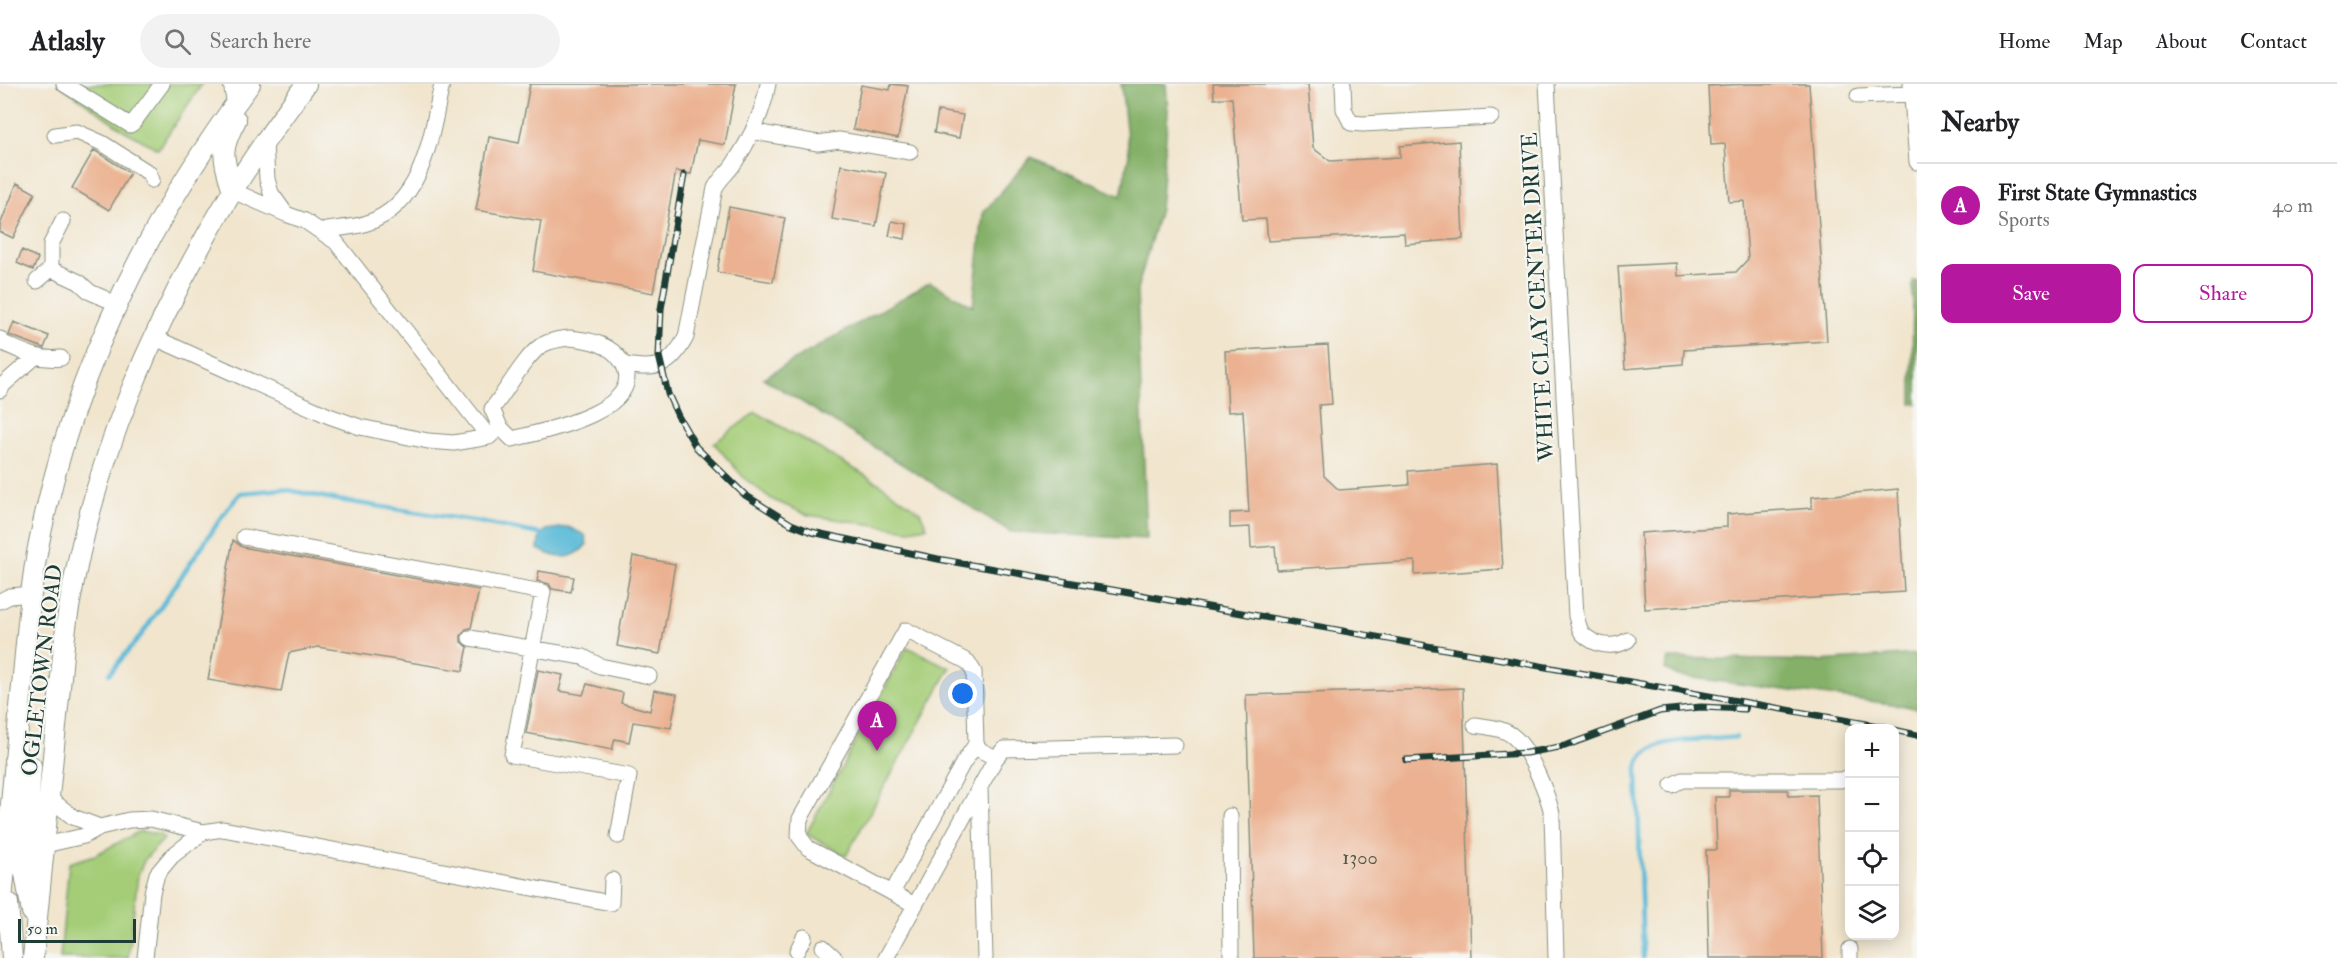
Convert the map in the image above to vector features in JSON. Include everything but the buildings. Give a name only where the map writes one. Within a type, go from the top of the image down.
[{"type":"main road","name":"OGLETOWN ROAD","points":[[0,921],[5,877],[7,761],[40,533],[68,428],[100,339],[124,287],[175,194],[250,84]]},
{"type":"main road","points":[[233,190],[224,160],[224,147],[228,135],[257,84]]},
{"type":"main road","name":"OGLETOWN ROAD","points":[[33,958],[69,609],[84,538],[120,415],[153,337],[189,266],[233,190],[306,84]]},
{"type":"main road","points":[[68,428],[76,366],[105,299],[135,239],[190,148],[235,105]]},
{"type":"main road","points":[[7,761],[23,762],[32,766],[24,869],[36,932]]},
{"type":"main road","points":[[5,877],[11,919],[12,958]]},
{"type":"street","points":[[64,84],[130,125],[162,84]]},
{"type":"street","points":[[231,84],[235,105]]},
{"type":"street","points":[[321,231],[366,223],[381,216],[408,194],[418,176],[428,145],[442,84]]},
{"type":"street","points":[[624,365],[652,368],[670,360],[686,337],[715,188],[720,178],[734,165],[759,120],[768,84]]},
{"type":"street","points":[[1343,84],[1344,109],[1351,123],[1491,117]]},
{"type":"street","name":"WHITE CLAY CENTER DRIVE","points":[[1547,84],[1572,508],[1576,616],[1581,633],[1593,642],[1620,645],[1628,639]]},
{"type":"street","points":[[1858,96],[1912,89],[1917,161]]},
{"type":"street","points":[[753,130],[818,143],[839,140],[910,152]]},
{"type":"street","points":[[55,135],[77,132],[102,143],[149,173],[152,180]]},
{"type":"street","points":[[265,142],[267,179],[271,192],[286,214]]},
{"type":"street","points":[[233,190],[321,231],[349,256],[494,432],[512,439],[590,416],[609,405],[622,393],[627,378],[624,365],[616,353],[586,339],[570,338],[548,342],[530,356],[492,409],[494,432]]},
{"type":"street","points":[[37,281],[51,269],[51,244],[63,221]]},
{"type":"street","points":[[51,269],[79,282],[90,292],[105,299]]},
{"type":"street","points":[[153,337],[329,416],[360,427],[428,441],[454,443],[494,432]]},
{"type":"street","points":[[0,339],[3,343],[35,357],[51,360],[61,358]]},
{"type":"street","points":[[0,390],[35,357]]},
{"type":"street","points":[[244,537],[352,561],[543,592],[512,755],[629,776],[618,836]]},
{"type":"street","points":[[0,602],[10,596],[32,594]]},
{"type":"street","points":[[915,905],[808,848],[799,836],[800,819],[906,630],[968,662],[974,672],[976,744],[980,750],[996,758]]},
{"type":"street","points":[[470,638],[583,657],[600,666],[649,676]]},
{"type":"street","points":[[1475,725],[1496,728],[1515,737],[1548,795],[1552,814],[1556,958]]},
{"type":"street","points":[[892,893],[963,763],[976,744]]},
{"type":"street","points":[[886,958],[996,758],[1004,749],[1175,745]]},
{"type":"street","points":[[1672,785],[1682,780],[1845,778]]},
{"type":"street","points":[[980,788],[985,958]]},
{"type":"street","points":[[49,798],[73,817],[100,827]]},
{"type":"street","points":[[1230,816],[1231,958]]},
{"type":"street","points":[[45,845],[84,836],[100,827],[129,820],[151,819],[203,832],[223,829],[611,903],[612,880]]},
{"type":"street","points":[[145,958],[152,893],[157,874],[172,856],[203,832]]},
{"type":"street","points":[[797,951],[804,937]]},
{"type":"street","points":[[823,948],[835,958]]},
{"type":"green space","points":[[59,84],[202,84],[158,149],[125,131]]},
{"type":"green space","points":[[1121,84],[1166,84],[1168,112],[1160,209],[1137,290],[1147,539],[1011,532],[763,378],[930,282],[973,306],[983,213],[1031,157],[1121,196],[1129,155]]},
{"type":"green space","points":[[1913,281],[1917,281],[1917,404],[1912,404]]},
{"type":"green space","points":[[756,412],[880,484],[920,512],[927,527],[909,530],[808,515],[773,500],[744,478],[714,443]]},
{"type":"green space","points":[[907,647],[950,668],[846,856],[806,834]]},
{"type":"green space","points":[[1917,654],[1917,709],[1678,676],[1665,669],[1668,658],[1820,661]]},
{"type":"green space","points":[[140,831],[160,835],[164,839],[145,859],[138,875],[128,958],[60,958],[69,863],[95,855]]},
{"type":"water","points":[[568,527],[585,535],[587,544],[582,550],[570,556],[558,557],[538,549],[540,534],[546,530]]},
{"type":"waterway","points":[[109,674],[142,634],[228,508],[241,493],[283,489],[540,534]]},
{"type":"waterway","points":[[1643,958],[1637,769],[1642,757],[1651,749],[1663,744],[1736,737]]},
{"type":"railway","points":[[684,175],[661,309],[659,356],[668,394],[696,447],[745,495],[791,524],[812,532],[938,559],[1866,724]]},
{"type":"railway","points":[[1406,760],[1526,753],[1565,746],[1660,711],[1701,707],[1745,709]]},
{"type":"railway","points":[[1899,731],[1917,735]]},
{"type":"place","name":"First State Gymnastics","points":[[877,751]]}]
